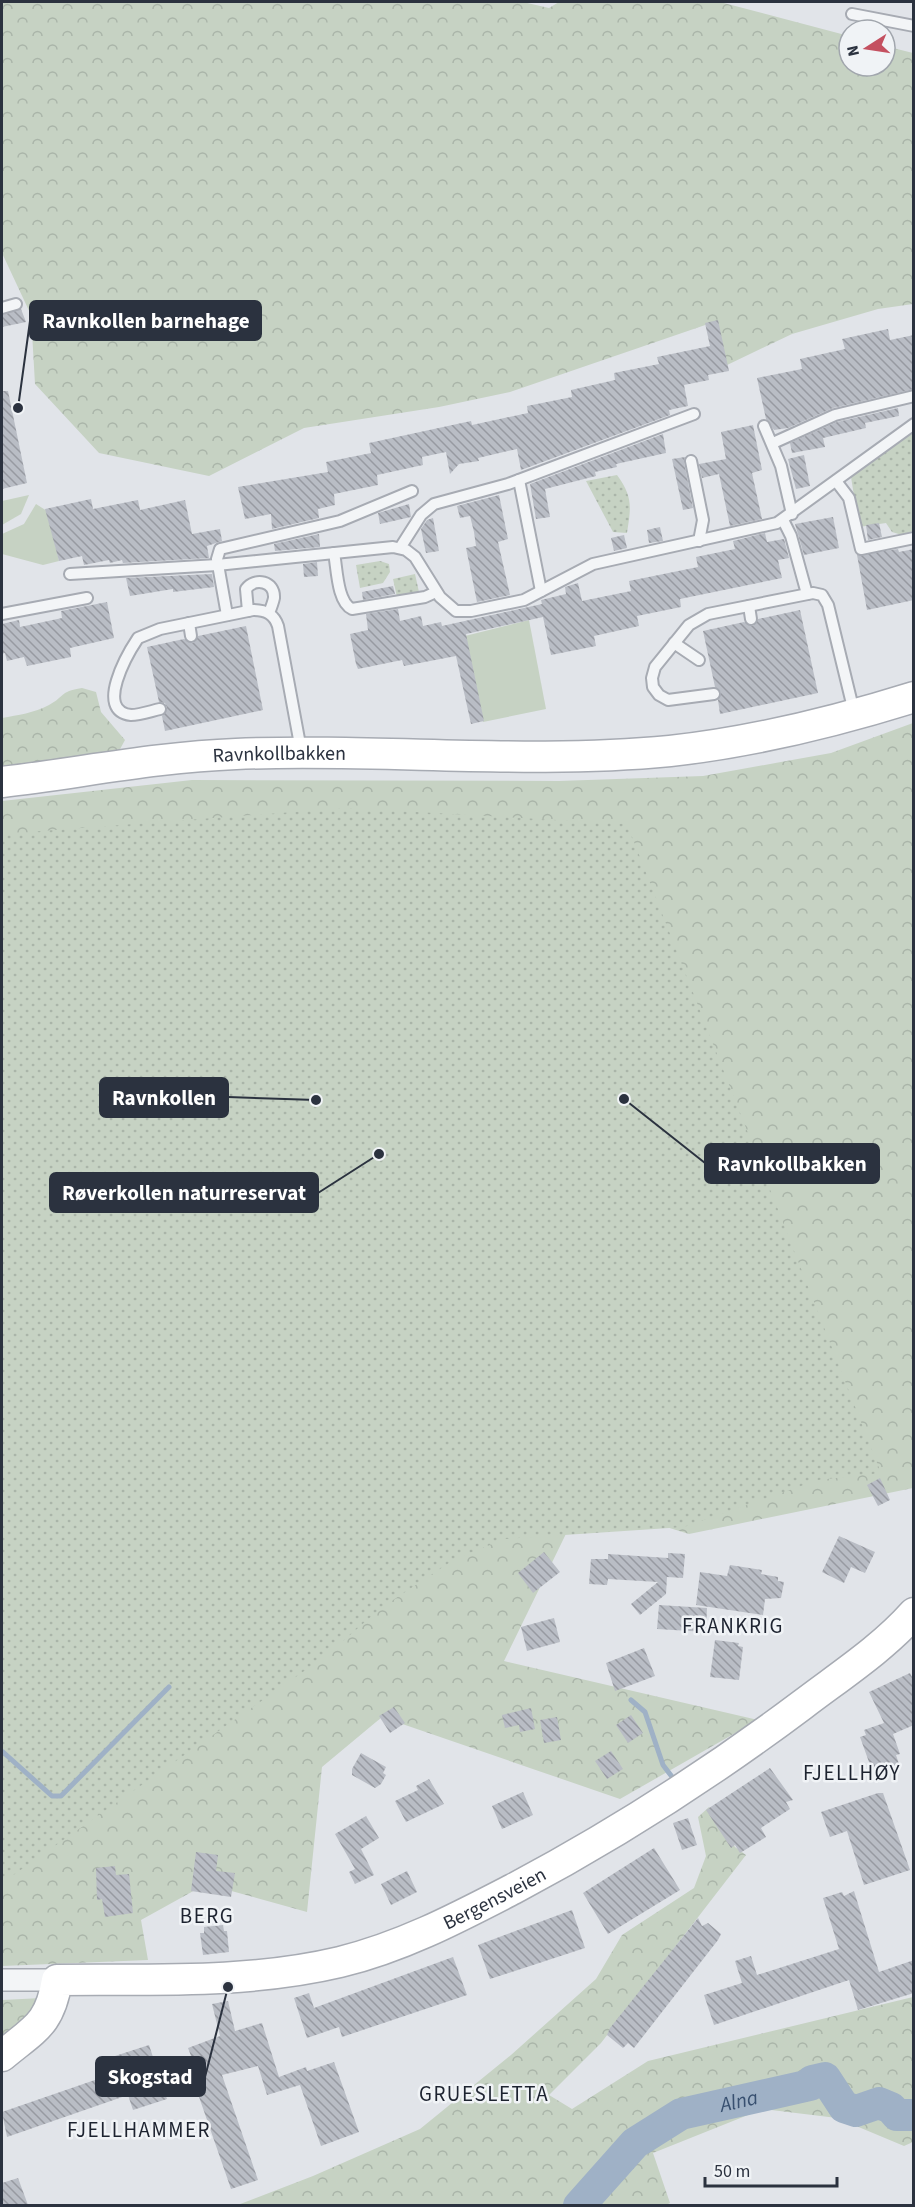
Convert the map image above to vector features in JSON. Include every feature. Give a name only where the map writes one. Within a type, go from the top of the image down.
[{"type":"street","name":"Ravnkollbakken","points":[[2,782],[209,756],[514,757],[626,754],[709,746],[783,733],[914,697]]},
{"type":"street","name":"Bergensveien","points":[[2,1980],[263,1976],[338,1962],[404,1942],[555,1867],[700,1779],[860,1661],[914,1613]]},
{"type":"street","points":[[2,2056],[44,2020],[53,2002],[57,1980]]},
{"type":"lane","points":[[852,14],[914,26]]},
{"type":"lane","points":[[2,308],[16,304]]},
{"type":"lane","points":[[772,443],[835,415],[914,396]]},
{"type":"lane","points":[[400,548],[421,515],[430,507],[519,480],[694,414]]},
{"type":"lane","points":[[70,574],[217,565],[400,548],[415,557],[436,592],[450,608],[466,612],[524,600],[593,564],[765,527],[788,517],[914,424]]},
{"type":"lane","points":[[764,426],[785,480],[791,536],[807,594]]},
{"type":"lane","points":[[691,461],[703,520],[699,541]]},
{"type":"lane","points":[[519,480],[541,591]]},
{"type":"lane","points":[[836,481],[849,498],[861,549],[914,538]]},
{"type":"lane","points":[[227,615],[216,555],[223,548],[340,521],[412,491]]},
{"type":"lane","points":[[334,553],[343,598],[347,607],[352,609],[425,597],[436,592]]},
{"type":"lane","points":[[248,611],[246,590],[252,583],[261,582],[269,586],[274,594],[269,613],[278,626],[300,731],[301,755]]},
{"type":"lane","points":[[714,694],[673,700],[662,699],[652,682],[653,672],[674,643],[697,618],[807,594],[819,594],[828,605],[855,715]]},
{"type":"lane","points":[[2,614],[87,598]]},
{"type":"lane","points":[[749,606],[752,619]]},
{"type":"lane","points":[[160,709],[137,714],[125,713],[115,702],[115,685],[138,638],[152,631],[227,615],[248,611],[269,613]]},
{"type":"lane","points":[[189,623],[191,636]]},
{"type":"lane","points":[[674,643],[699,660]]},
{"type":"green space","points":[[2,2],[523,2],[549,8],[559,2],[720,2],[837,33],[837,78],[897,78],[897,49],[913,53],[913,304],[878,309],[792,334],[725,366],[714,322],[510,392],[439,407],[304,428],[209,476],[99,453],[35,384],[31,315],[2,253]]},
{"type":"green space","points":[[913,433],[913,531],[902,535],[892,532],[886,523],[859,527],[851,477]]},
{"type":"green space","points":[[617,475],[626,490],[630,503],[627,533],[613,532],[586,481]]},
{"type":"green space","points":[[29,495],[21,514],[2,525],[2,501]]},
{"type":"green space","points":[[36,504],[47,511],[59,561],[43,565],[2,554],[2,534],[24,524]]},
{"type":"green space","points":[[380,561],[389,564],[390,572],[383,583],[360,588],[356,565]]},
{"type":"green space","points":[[415,574],[419,592],[397,597],[393,579]]},
{"type":"green space","points":[[529,620],[546,709],[483,722],[465,636]]},
{"type":"green space","points":[[82,688],[96,692],[101,712],[125,740],[119,751],[2,767],[2,718],[38,710],[65,693]]},
{"type":"green space","points":[[913,723],[913,1488],[689,1534],[582,1501],[504,1661],[758,1720],[620,1799],[382,1717],[322,1767],[307,1912],[206,1884],[141,1920],[148,1960],[2,1966],[2,801],[192,780],[559,781],[703,776],[831,753]]},
{"type":"green space","points":[[346,808],[627,824],[881,1473],[818,1480],[684,1527],[505,1539],[455,1559],[381,1608],[327,1655],[2,1883],[2,834]]},
{"type":"green space","points":[[709,1807],[735,1847],[746,1855],[601,2043],[549,2095],[572,2109],[648,2061],[913,1997],[913,2142],[904,2146],[837,2118],[763,2109],[653,2153],[670,2203],[666,2205],[235,2206],[313,2176],[420,2129],[511,2055],[596,1979],[622,1935],[694,1888],[706,1856],[698,1817]]},
{"type":"green space","points":[[42,1998],[2,2042],[2,2000]]},
{"type":"building","points":[[21,309],[26,322],[2,327],[2,315]]},
{"type":"building","points":[[718,320],[729,371],[708,375],[709,380],[684,385],[688,406],[669,410],[670,415],[521,470],[517,449],[478,458],[479,461],[459,464],[450,474],[446,452],[422,457],[423,465],[377,475],[378,485],[334,494],[335,505],[318,509],[319,518],[272,529],[271,514],[245,519],[238,487],[328,472],[326,462],[371,453],[369,443],[471,421],[472,425],[528,413],[527,406],[572,397],[571,390],[615,380],[614,373],[659,364],[657,357],[710,346],[705,323]]},
{"type":"building","points":[[888,329],[890,340],[914,335],[914,389],[833,408],[788,428],[774,430],[766,419],[757,378],[802,369],[800,359],[845,349],[842,339]]},
{"type":"building","points":[[2,391],[8,391],[27,483],[2,489]]},
{"type":"building","points":[[898,408],[899,416],[865,423],[866,428],[823,438],[825,447],[792,453],[790,443],[837,422]]},
{"type":"building","points":[[753,425],[762,470],[752,473],[762,519],[730,526],[719,474],[702,478],[699,464],[726,459],[721,432]]},
{"type":"building","points":[[663,434],[666,453],[616,464],[617,467],[595,472],[596,476],[545,489],[550,517],[536,519],[530,484]]},
{"type":"building","points":[[804,455],[810,486],[796,489],[788,459]]},
{"type":"building","points":[[685,457],[693,508],[683,510],[672,459]]},
{"type":"building","points":[[499,495],[508,539],[498,542],[510,595],[477,602],[466,548],[476,546],[474,532],[470,516],[460,518],[457,506]]},
{"type":"building","points":[[91,499],[93,509],[138,500],[140,510],[185,500],[192,534],[220,529],[222,541],[207,546],[209,558],[123,563],[122,560],[110,563],[109,560],[84,565],[82,556],[59,561],[45,509]]},
{"type":"building","points":[[409,504],[411,517],[380,524],[378,513]]},
{"type":"building","points":[[833,517],[839,548],[804,555],[795,524]]},
{"type":"building","points":[[433,518],[439,551],[426,553],[421,529],[427,520]]},
{"type":"building","points":[[879,523],[882,537],[868,540],[866,525]]},
{"type":"building","points":[[660,527],[663,541],[649,543],[647,530]]},
{"type":"building","points":[[765,533],[767,542],[784,539],[789,558],[778,560],[782,578],[680,599],[681,607],[637,616],[639,626],[594,636],[596,646],[551,655],[543,617],[466,634],[484,721],[471,724],[456,656],[404,666],[402,660],[358,669],[356,664],[350,634],[368,630],[366,614],[398,609],[400,621],[421,616],[423,626],[441,622],[442,626],[542,604],[541,600],[566,594],[565,587],[578,583],[582,601],[631,591],[629,581],[698,567],[696,557],[735,549],[733,541]]},
{"type":"building","points":[[319,534],[320,547],[275,551],[274,544]]},
{"type":"building","points":[[624,535],[627,548],[614,551],[611,538]]},
{"type":"building","points":[[898,549],[899,552],[914,549],[914,600],[867,610],[857,555]]},
{"type":"building","points":[[317,562],[318,576],[304,577],[303,564]]},
{"type":"building","points":[[212,574],[214,587],[173,592],[173,589],[130,596],[126,578]]},
{"type":"building","points":[[393,586],[395,594],[363,600],[362,592]]},
{"type":"building","points":[[107,602],[114,638],[70,648],[71,657],[27,666],[24,657],[7,661],[5,653],[2,654],[2,624],[19,620],[20,627],[62,618],[61,611]]},
{"type":"building","points":[[800,610],[818,693],[720,714],[718,700],[721,692],[715,687],[703,631],[744,622],[753,626],[758,619]]},
{"type":"building","points":[[246,626],[263,710],[165,731],[162,716],[167,708],[165,703],[159,702],[147,647],[184,639],[193,643],[198,636]]},
{"type":"building","points":[[880,1478],[890,1500],[878,1506],[867,1485]]},
{"type":"building","points":[[839,1536],[875,1552],[865,1573],[851,1567],[844,1583],[822,1572]]},
{"type":"building","points":[[544,1552],[560,1572],[533,1593],[518,1573]]},
{"type":"building","points":[[668,1553],[685,1554],[683,1578],[667,1577],[666,1594],[640,1615],[631,1604],[658,1582],[608,1579],[607,1585],[589,1584],[591,1559],[608,1559],[608,1554],[668,1558]]},
{"type":"building","points":[[730,1565],[762,1570],[761,1574],[778,1577],[778,1581],[784,1582],[781,1598],[765,1599],[763,1615],[696,1605],[700,1572],[727,1576]]},
{"type":"building","points":[[659,1605],[707,1608],[706,1632],[657,1629]]},
{"type":"building","points":[[554,1618],[560,1642],[527,1651],[521,1627]]},
{"type":"building","points":[[715,1640],[739,1643],[738,1646],[743,1647],[739,1680],[710,1677]]},
{"type":"building","points":[[644,1648],[655,1676],[615,1691],[606,1663]]},
{"type":"building","points":[[910,1673],[914,1681],[914,1725],[893,1734],[900,1754],[896,1755],[900,1767],[874,1776],[860,1737],[866,1735],[864,1730],[884,1723],[869,1692]]},
{"type":"building","points":[[394,1707],[405,1723],[390,1733],[379,1716]]},
{"type":"building","points":[[531,1708],[535,1729],[520,1732],[519,1725],[505,1728],[502,1715]]},
{"type":"building","points":[[631,1715],[643,1733],[628,1743],[616,1725]]},
{"type":"building","points":[[557,1717],[561,1740],[544,1743],[540,1720]]},
{"type":"building","points":[[611,1751],[623,1769],[607,1779],[595,1761]]},
{"type":"building","points":[[361,1753],[386,1767],[383,1773],[386,1775],[381,1784],[375,1788],[352,1775],[352,1769]]},
{"type":"building","points":[[770,1768],[793,1800],[786,1802],[790,1809],[761,1828],[766,1837],[740,1853],[735,1845],[731,1848],[706,1810]]},
{"type":"building","points":[[429,1779],[444,1804],[406,1822],[395,1801],[418,1790],[416,1786]]},
{"type":"building","points":[[523,1792],[533,1815],[502,1829],[492,1806]]},
{"type":"building","points":[[883,1793],[910,1870],[864,1885],[847,1831],[830,1837],[821,1812]]},
{"type":"building","points":[[366,1816],[379,1838],[361,1849],[374,1875],[355,1884],[349,1872],[355,1869],[335,1834]]},
{"type":"building","points":[[688,1818],[697,1845],[682,1850],[673,1823]]},
{"type":"building","points":[[654,1848],[680,1890],[608,1934],[583,1893]]},
{"type":"building","points":[[196,1852],[218,1855],[216,1871],[235,1873],[231,1897],[191,1891]]},
{"type":"building","points":[[115,1866],[116,1875],[129,1874],[133,1913],[105,1917],[102,1899],[97,1900],[96,1868]]},
{"type":"building","points":[[407,1871],[417,1892],[391,1905],[381,1884]]},
{"type":"building","points":[[854,1891],[879,1972],[914,1960],[914,1993],[858,2010],[849,1980],[714,2025],[704,1995],[742,1983],[735,1961],[751,1956],[757,1975],[839,1949],[823,1898],[842,1892],[844,1896]]},
{"type":"building","points":[[572,1910],[585,1948],[490,1979],[478,1945]]},
{"type":"building","points":[[698,1918],[702,1926],[708,1923],[721,1934],[718,1940],[634,2048],[628,2043],[623,2048],[607,2035],[610,2028]]},
{"type":"building","points":[[223,1925],[224,1931],[227,1931],[229,1952],[203,1955],[200,1933],[204,1933],[204,1927]]},
{"type":"building","points":[[453,1957],[467,1995],[342,2037],[339,2027],[307,2038],[294,1998],[309,1993],[314,2008]]},
{"type":"building","points":[[228,2001],[235,2031],[262,2023],[279,2077],[306,2067],[307,2071],[334,2062],[359,2132],[321,2146],[300,2085],[267,2095],[258,2066],[222,2075],[258,2180],[231,2189],[198,2094],[205,2092],[188,2048],[220,2036],[212,2004]]},
{"type":"building","points":[[149,2045],[167,2099],[133,2110],[128,2095],[7,2137],[2,2112],[121,2071],[115,2056]]},
{"type":"building","points":[[18,2178],[28,2205],[2,2205],[2,2183]]},
{"type":"waterway","points":[[3,1752],[52,1796],[61,1796],[169,1687]]},
{"type":"waterway","points":[[631,1700],[645,1712],[663,1765],[676,1782]]},
{"type":"waterway","name":"Alna","points":[[579,2206],[635,2143],[681,2114],[810,2085],[812,2081],[825,2078],[844,2107],[856,2111],[879,2103],[891,2108],[897,2115],[914,2115]]},
{"type":"place","name":"Ravnkollen barnehage","points":[[18,408]]},
{"type":"place","name":"Ravnkollbakken","points":[[624,1099]]},
{"type":"place","name":"Ravnkollen","points":[[316,1100]]},
{"type":"place","name":"Røverkollen naturreservat","points":[[379,1154]]},
{"type":"place","name":"Skogstad","points":[[228,1987]]},
{"type":"district","name":"FRANKRIG","points":[[733,1626]]},
{"type":"district","name":"FJELLHØY","points":[[852,1773]]},
{"type":"district","name":"BERG","points":[[207,1916]]},
{"type":"district","name":"GRUESLETTA","points":[[484,2094]]},
{"type":"district","name":"FJELLHAMMER","points":[[139,2130]]}]
